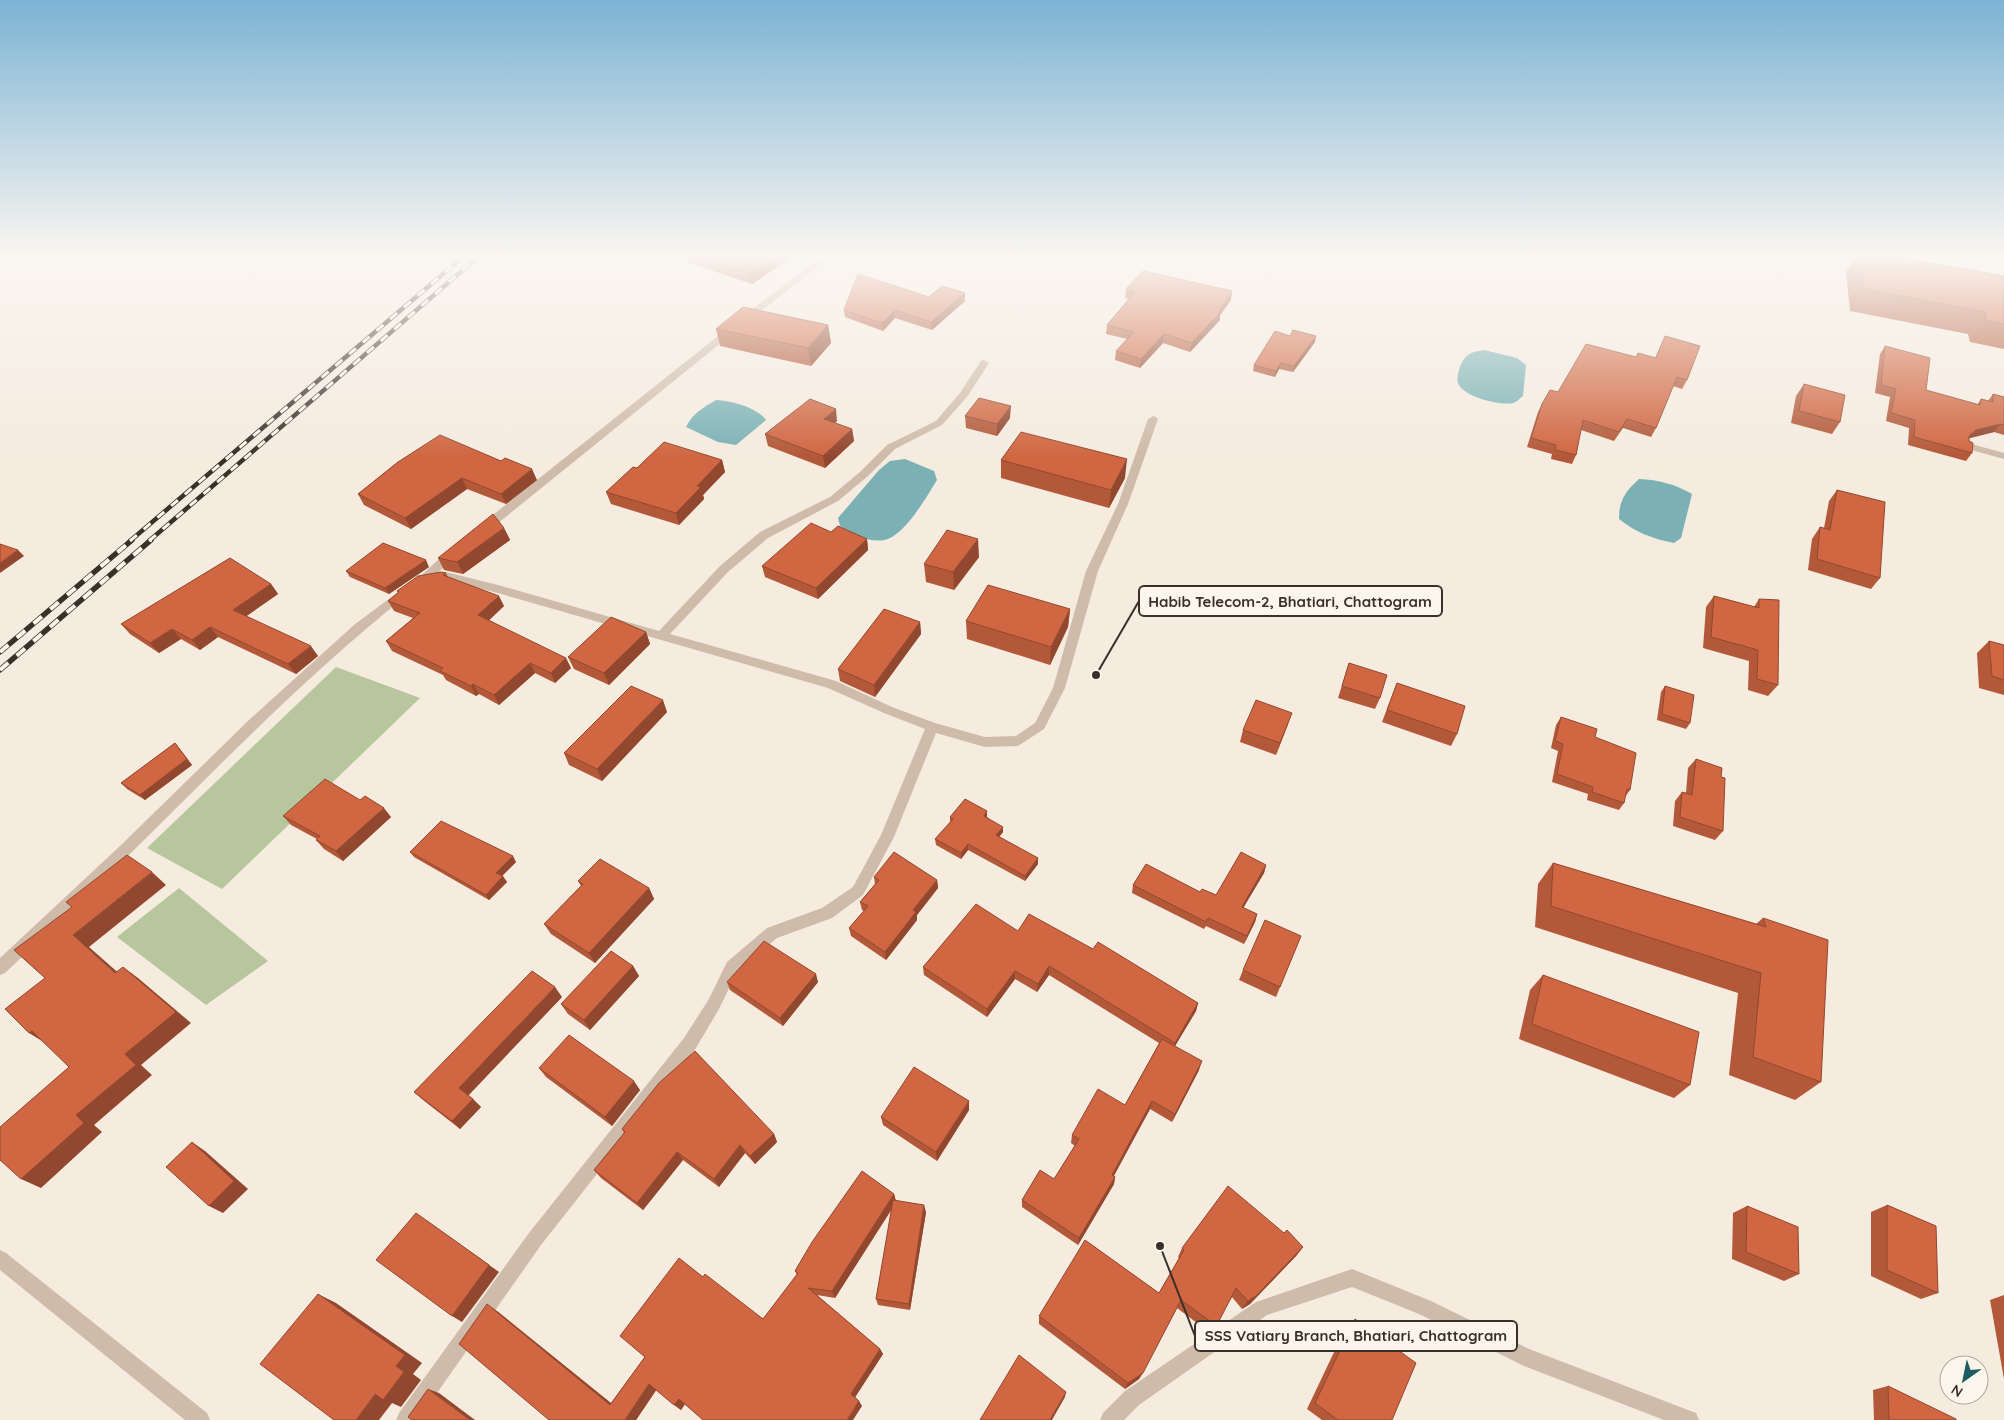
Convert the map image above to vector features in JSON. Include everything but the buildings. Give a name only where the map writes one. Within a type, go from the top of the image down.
[{"type":"street","points":[[477,534],[740,323]]},
{"type":"street","points":[[662,635],[724,569],[764,536],[834,499],[891,448],[939,423],[964,395],[984,363]]},
{"type":"street","points":[[420,581],[446,576],[832,684],[888,710],[932,727],[985,742],[1018,741],[1040,726],[1059,688],[1092,571],[1123,504],[1153,419]]},
{"type":"street","points":[[1968,446],[2004,456]]},
{"type":"street","points":[[0,968],[125,850],[254,722],[385,605],[420,581],[463,546]]},
{"type":"street","points":[[406,1420],[535,1239],[690,1043],[714,1004],[732,967],[772,933],[827,913],[858,891],[887,837],[932,727]]},
{"type":"street","points":[[0,1259],[200,1420]]},
{"type":"street","points":[[1110,1420],[1132,1398],[1262,1308],[1352,1278],[1426,1307],[1524,1357],[1689,1420]]},
{"type":"green space","points":[[336,667],[420,698],[222,889],[147,848]]},
{"type":"green space","points":[[179,888],[268,961],[206,1005],[117,937]]},
{"type":"water","points":[[1484,350],[1517,358],[1526,365],[1523,396],[1516,402],[1507,404],[1484,400],[1468,393],[1459,385],[1458,374],[1466,356]]},
{"type":"water","points":[[716,400],[750,408],[762,415],[766,420],[736,445],[718,442],[686,427],[695,415]]},
{"type":"water","points":[[905,459],[934,471],[937,480],[907,524],[892,537],[878,541],[861,537],[840,526],[838,518],[879,470],[890,461]]},
{"type":"water","points":[[1639,479],[1666,483],[1692,494],[1681,538],[1674,543],[1631,528],[1619,519],[1620,507],[1624,497]]},
{"type":"railway","points":[[130,541],[385,323]]},
{"type":"railway","points":[[149,541],[401,323]]},
{"type":"railway","points":[[0,652],[132,540]]},
{"type":"railway","points":[[0,670],[151,540]]},
{"type":"place","name":"Habib Telecom-2, Bhatiari, Chattogram","points":[[1096,675]]},
{"type":"place","name":"SSS Vatiary Branch, Bhatiari, Chattogram","points":[[1160,1246]]}]
